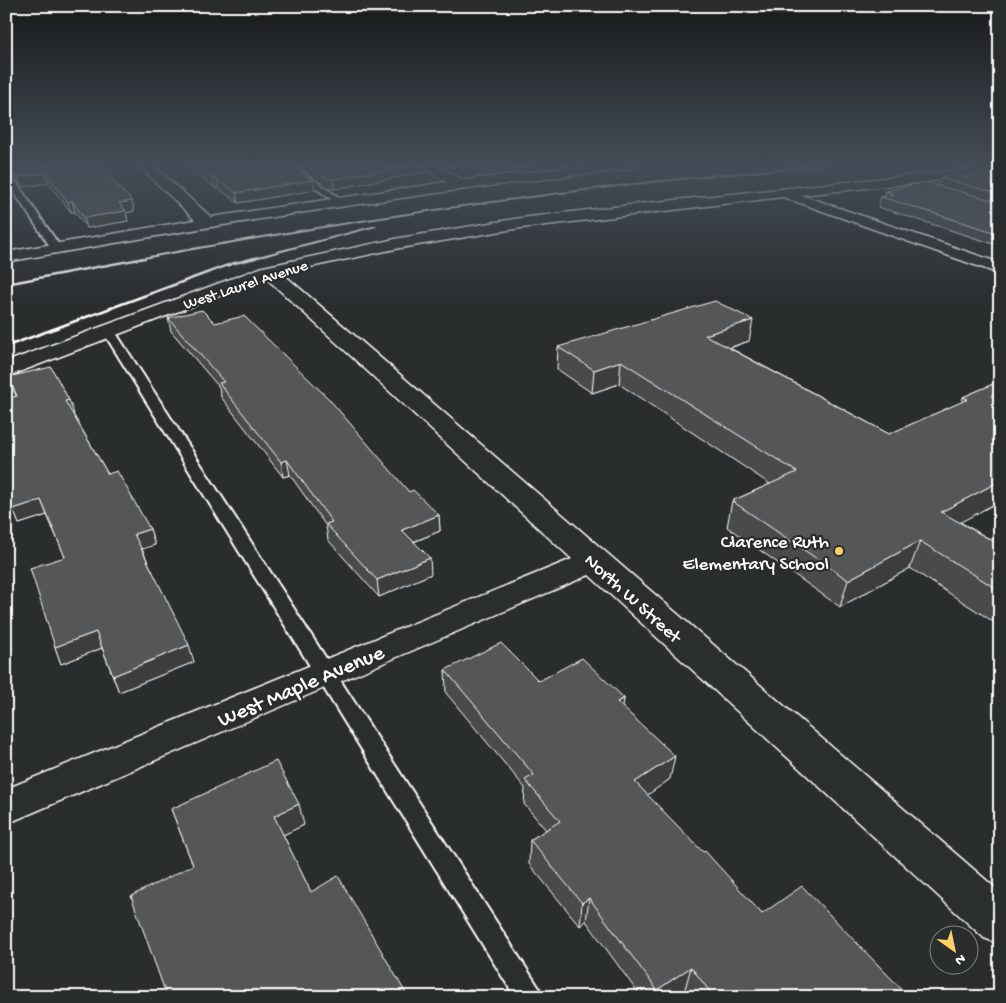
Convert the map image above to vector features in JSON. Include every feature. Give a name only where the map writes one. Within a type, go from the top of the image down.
[{"type":"street","points":[[196,212],[207,222]]},
{"type":"street","points":[[6,257],[272,212]]},
{"type":"street","name":"West Laurel Avenue","points":[[6,370],[108,330],[269,271],[400,242],[521,223],[618,212]]},
{"type":"street","points":[[834,212],[1000,269]]},
{"type":"street","name":"North W Street","points":[[269,271],[1000,922]]},
{"type":"street","name":"West Maple Avenue","points":[[6,807],[594,561]]},
{"type":"lane","points":[[32,212],[56,248]]},
{"type":"lane","points":[[108,330],[530,997]]},
{"type":"building","points":[[80,212],[121,212],[84,218]]},
{"type":"building","points":[[929,212],[1000,212],[1000,234]]},
{"type":"building","points":[[715,301],[753,320],[705,335],[889,434],[968,399],[963,397],[1000,381],[1000,481],[941,512],[1000,545],[1000,591],[920,541],[848,580],[732,501],[797,472],[621,361],[594,370],[558,347]]},
{"type":"building","points":[[202,310],[215,323],[244,316],[329,399],[409,492],[413,490],[439,515],[402,530],[430,558],[377,580],[326,524],[332,522],[287,460],[281,462],[219,383],[224,382],[168,318]]},
{"type":"building","points":[[51,367],[69,400],[65,401],[108,474],[117,471],[150,529],[134,534],[189,645],[113,676],[96,632],[55,647],[30,568],[65,557],[41,500],[13,509],[6,491],[6,399],[17,396],[8,377]]},
{"type":"building","points":[[501,643],[539,681],[582,658],[624,698],[617,702],[675,756],[635,782],[703,852],[705,851],[762,914],[802,886],[909,997],[714,997],[691,967],[657,990],[589,898],[582,903],[530,840],[560,821],[525,780],[534,775],[445,670]]},
{"type":"building","points":[[276,761],[299,804],[274,816],[311,892],[338,876],[408,997],[167,997],[131,896],[193,865],[171,809]]},
{"type":"railway","points":[[138,259],[260,237],[424,212]]},
{"type":"railway","points":[[251,259],[376,226]]},
{"type":"railway","points":[[6,284],[145,258]]},
{"type":"railway","points":[[251,259],[255,258]]},
{"type":"railway","points":[[10,345],[231,264],[251,259]]},
{"type":"place","name":"Clarence Ruth Elementary School","points":[[839,551]]}]
